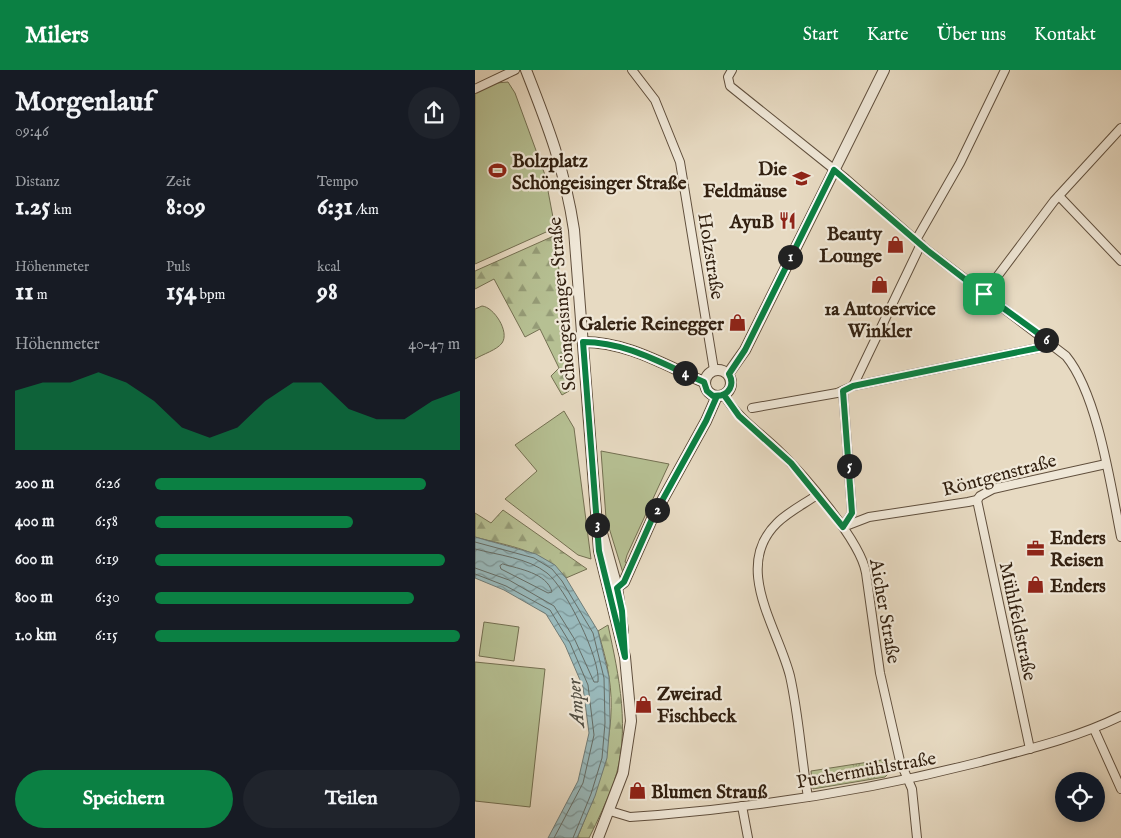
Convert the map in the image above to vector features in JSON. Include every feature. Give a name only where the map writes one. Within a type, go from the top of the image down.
[{"type":"street","points":[[475,89],[515,70]]},
{"type":"street","name":"Schöngeisinger Straße","points":[[526,70],[555,142],[569,200],[583,342],[599,551],[625,657]]},
{"type":"street","name":"Holzstraße","points":[[632,70],[655,100],[680,162],[714,370]]},
{"type":"street","points":[[732,70],[728,77],[730,86],[919,242],[984,294],[1050,342],[1069,360],[1083,384],[1106,464],[1121,537]]},
{"type":"street","points":[[617,588],[624,582],[652,519],[706,421],[721,396],[731,386],[729,374],[745,350],[884,70]]},
{"type":"street","points":[[853,386],[919,242],[1005,70]]},
{"type":"street","points":[[984,294],[1059,196],[1121,128]]},
{"type":"street","points":[[1059,196],[1121,261]]},
{"type":"street","points":[[583,342],[604,342],[629,348],[704,382],[709,393],[721,396]]},
{"type":"street","points":[[752,408],[843,391],[853,386],[1043,347],[1050,342]]},
{"type":"street","points":[[704,382],[707,375],[714,370],[722,370],[729,374]]},
{"type":"street","points":[[843,391],[852,513],[843,527]]},
{"type":"street","name":"Aicher Straße","points":[[721,396],[739,416],[791,463],[843,527],[859,550],[865,566],[885,699],[900,761],[912,789],[917,838]]},
{"type":"street","name":"Röntgenstraße","points":[[843,527],[864,518],[977,500],[980,496],[993,489],[1106,464]]},
{"type":"street","points":[[808,797],[789,675],[756,576],[758,557],[768,533],[781,519],[817,495]]},
{"type":"street","name":"Mühlfeldstraße","points":[[977,500],[1030,749]]},
{"type":"street","name":"Schöngeisinger Straße","points":[[596,512],[622,611],[631,721],[629,747],[622,779],[598,838]]},
{"type":"street","name":"Puchermühlstraße","points":[[610,812],[630,817],[742,806],[908,781],[1030,749],[1094,729],[1121,716]]},
{"type":"street","points":[[1094,729],[1121,789]]},
{"type":"street","points":[[742,806],[748,838]]},
{"type":"green space","points":[[508,82],[515,93],[545,175],[555,228],[475,264],[475,93],[496,83]]},
{"type":"green space","points":[[556,235],[569,391],[562,395],[551,376],[559,368],[540,329],[525,337],[494,279],[475,289],[475,271]]},
{"type":"green space","points":[[482,306],[487,307],[496,315],[502,327],[504,338],[497,348],[475,359],[475,309]]},
{"type":"green space","points":[[564,411],[574,428],[591,559],[578,555],[505,499],[537,471],[515,445]]},
{"type":"green space","points":[[601,451],[669,464],[627,555],[625,562],[627,563],[623,573],[606,518]]},
{"type":"green space","points":[[503,510],[587,569],[566,578],[547,561],[525,550],[475,537],[475,513],[491,523]]},
{"type":"green space","points":[[484,622],[519,627],[514,661],[479,656]]},
{"type":"green space","points":[[608,625],[619,684],[622,743],[614,782],[589,838],[577,838],[599,780],[608,739],[611,697],[607,665],[598,631]]},
{"type":"green space","points":[[475,662],[545,669],[530,807],[475,801]]},
{"type":"green space","points":[[888,759],[890,772],[885,777],[813,789],[811,771]]},
{"type":"water","points":[[475,537],[536,554],[555,565],[566,578],[598,631],[609,677],[610,723],[607,758],[595,796],[577,838],[548,838],[578,781],[589,733],[583,687],[565,645],[546,614],[504,590],[475,578]]},
{"type":"place","name":"Bolzplatz Schöngeisinger Straße","points":[[498,171]]},
{"type":"place","name":"Die Feldmäuse","points":[[801,179]]},
{"type":"place","name":"AyuB","points":[[788,221]]},
{"type":"place","name":"Beauty Lounge","points":[[896,244]]},
{"type":"place","name":"1a Autoservice Winkler","points":[[880,285]]},
{"type":"place","name":"Galerie Reinegger","points":[[738,323]]},
{"type":"place","name":"Enders Reisen","points":[[1036,548]]},
{"type":"place","name":"Enders","points":[[1036,585]]},
{"type":"place","name":"Zweirad Fischbeck","points":[[643,704]]},
{"type":"place","name":"Blumen Strauß","points":[[637,791]]},
{"type":"route","points":[[984,294],[927,250],[834,170],[745,350],[729,374],[731,388],[724,395],[721,396],[717,396],[715,404],[652,519],[624,582],[617,588],[622,611],[625,657],[599,551],[583,342],[604,342],[629,348],[704,382],[707,391],[713,396],[724,395],[739,416],[791,463],[843,527],[852,513],[843,391],[853,386],[1045,347],[1050,342],[984,294]]},
{"type":"water label","name":"Amper","points":[[575,703]]}]
